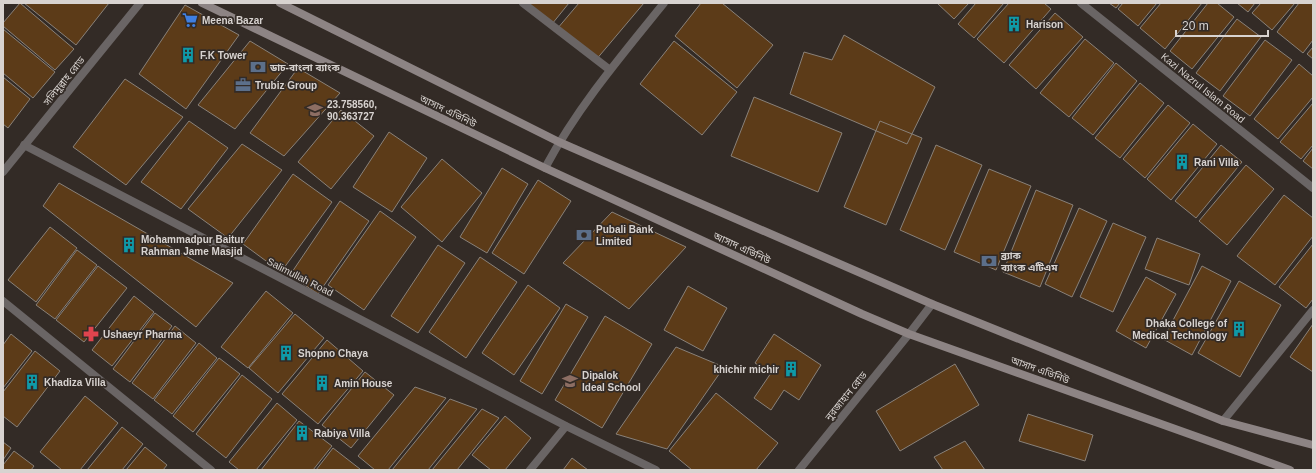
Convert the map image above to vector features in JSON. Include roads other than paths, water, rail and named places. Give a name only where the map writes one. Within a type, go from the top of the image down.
[{"type":"main road","name":"আসাদ এভিনিউ","points":[[202,3],[545,168],[862,314],[910,334],[1290,470]]},
{"type":"main road","name":"আসাদ এভিনিউ","points":[[280,3],[559,142],[932,304],[1223,421],[1313,445]]},
{"type":"street","name":"সলিমুল্লাহ রোড","points":[[3,172],[140,3]]},
{"type":"street","points":[[523,3],[610,70]]},
{"type":"street","points":[[545,168],[559,142],[610,70],[664,3]]},
{"type":"street","name":"Kazi Nazrul Islam Road","points":[[1081,3],[1313,188]]},
{"type":"street","name":"Salimullah Road","points":[[24,145],[566,426],[656,470]]},
{"type":"street","points":[[3,301],[211,470]]},
{"type":"street","name":"নুরজাহান রোড","points":[[799,470],[910,334],[932,304]]},
{"type":"street","points":[[1223,421],[1313,310]]},
{"type":"street","points":[[530,470],[566,426]]},
{"type":"place","name":"Meena Bazar","points":[[190,20]]},
{"type":"place","name":"Harison","points":[[1014,24]]},
{"type":"place","name":"F.K Tower","points":[[188,55]]},
{"type":"place","name":"ডাচ-বাংলা ব্যাংক","points":[[258,67]]},
{"type":"place","name":"Trubiz Group","points":[[243,85]]},
{"type":"place","name":"23.758560, 90.363727","points":[[315,110]]},
{"type":"place","name":"Rani Villa","points":[[1182,162]]},
{"type":"place","name":"Pubali Bank Limited","points":[[584,235]]},
{"type":"place","name":"Mohammadpur Baitur Rahman Jame Masjid","points":[[129,245]]},
{"type":"place","name":"ব্র্যাক ব্যাংক এটিএম","points":[[989,261]]},
{"type":"place","name":"Dhaka College of Medical Technology","points":[[1239,329]]},
{"type":"place","name":"Ushaeyr Pharma","points":[[91,334]]},
{"type":"place","name":"Shopno Chaya","points":[[286,353]]},
{"type":"place","name":"khichir michir","points":[[791,369]]},
{"type":"place","name":"Dipalok Ideal School","points":[[570,381]]},
{"type":"place","name":"Khadiza Villa","points":[[32,382]]},
{"type":"place","name":"Amin House","points":[[322,383]]},
{"type":"place","name":"Rabiya Villa","points":[[302,433]]}]
